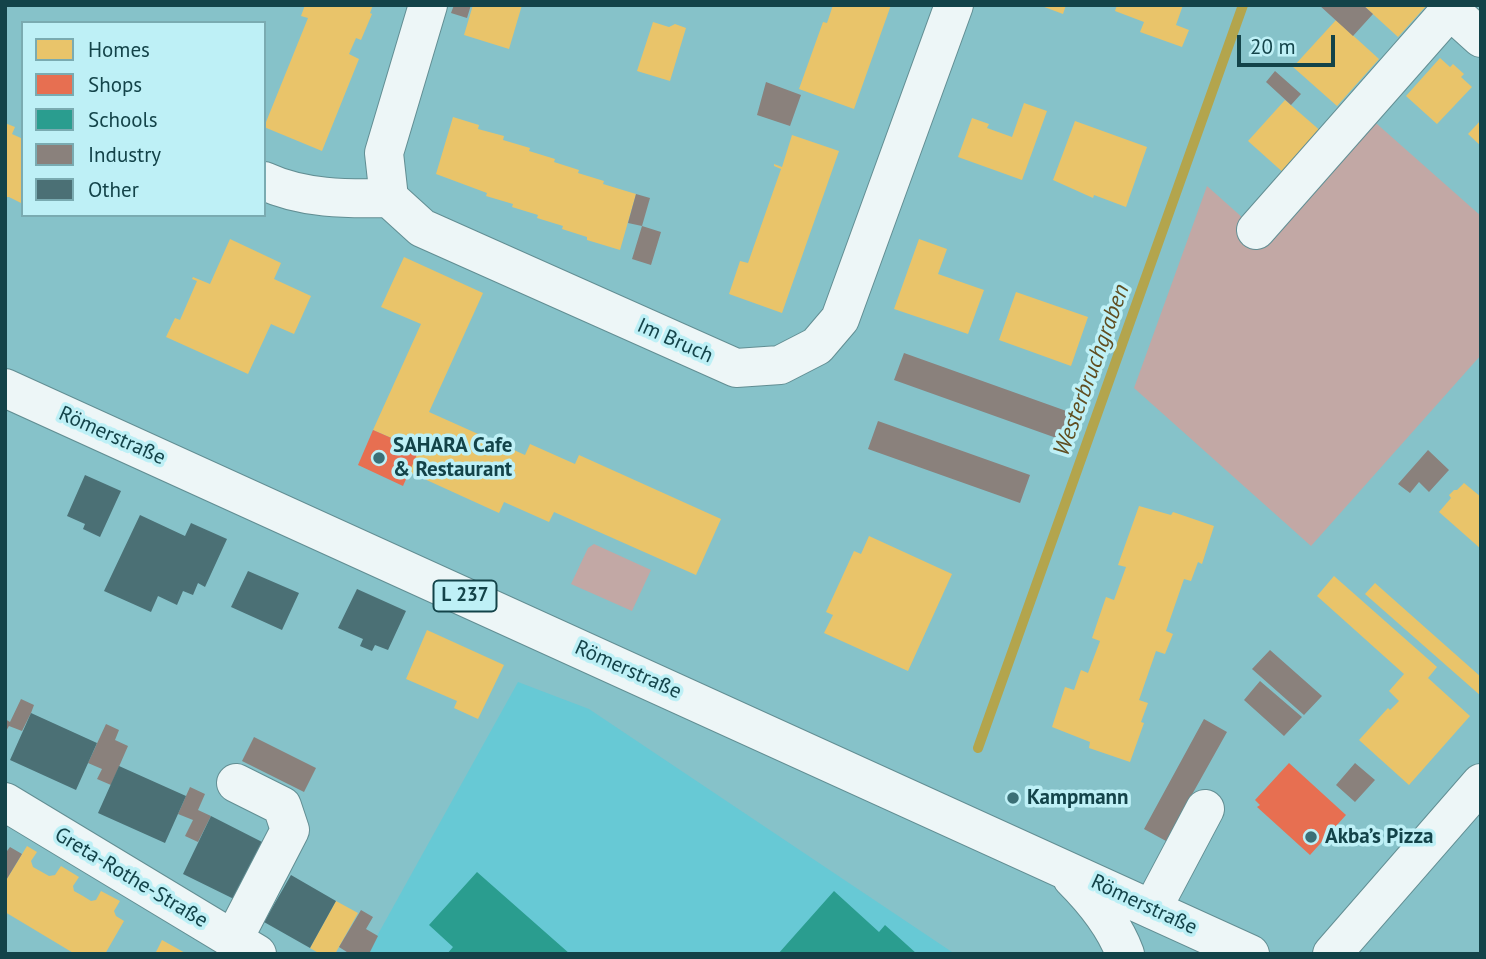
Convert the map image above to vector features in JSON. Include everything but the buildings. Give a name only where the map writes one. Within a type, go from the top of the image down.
[{"type":"main road","points":[[266,182],[283,190],[311,196],[389,198],[384,153],[428,5]]},
{"type":"main road","name":"Im Bruch","points":[[389,198],[422,228],[736,368],[780,365],[817,346],[840,319],[954,5]]},
{"type":"main road","points":[[1256,230],[1450,10],[1481,38]]},
{"type":"main road","name":"Römerstraße","points":[[5,388],[1250,954]]},
{"type":"main road","points":[[236,783],[282,806],[290,830],[245,947]]},
{"type":"main road","points":[[1332,954],[1481,783]]},
{"type":"main road","name":"Greta-Rothe-Straße","points":[[5,802],[245,947]]},
{"type":"main road","points":[[1152,909],[1205,809]]},
{"type":"main road","points":[[1060,866],[1091,897],[1114,930],[1125,954]]},
{"type":"shaded area","points":[[1368,116],[1481,216],[1481,355],[1311,546],[1134,388],[1207,186],[1262,235]]},
{"type":"shaded area","points":[[594,544],[651,570],[632,611],[571,584],[588,548]]},
{"type":"shaded area","points":[[518,682],[589,709],[955,954],[367,954]]},
{"type":"waterway","name":"Westerbruchgraben","points":[[978,748],[1243,5]]},
{"type":"place","name":"SAHARA Cafe & Restaurant","points":[[379,458]]},
{"type":"place","name":"Kampmann","points":[[1013,798]]},
{"type":"place","name":"Akba’s Pizza","points":[[1311,837]]}]
